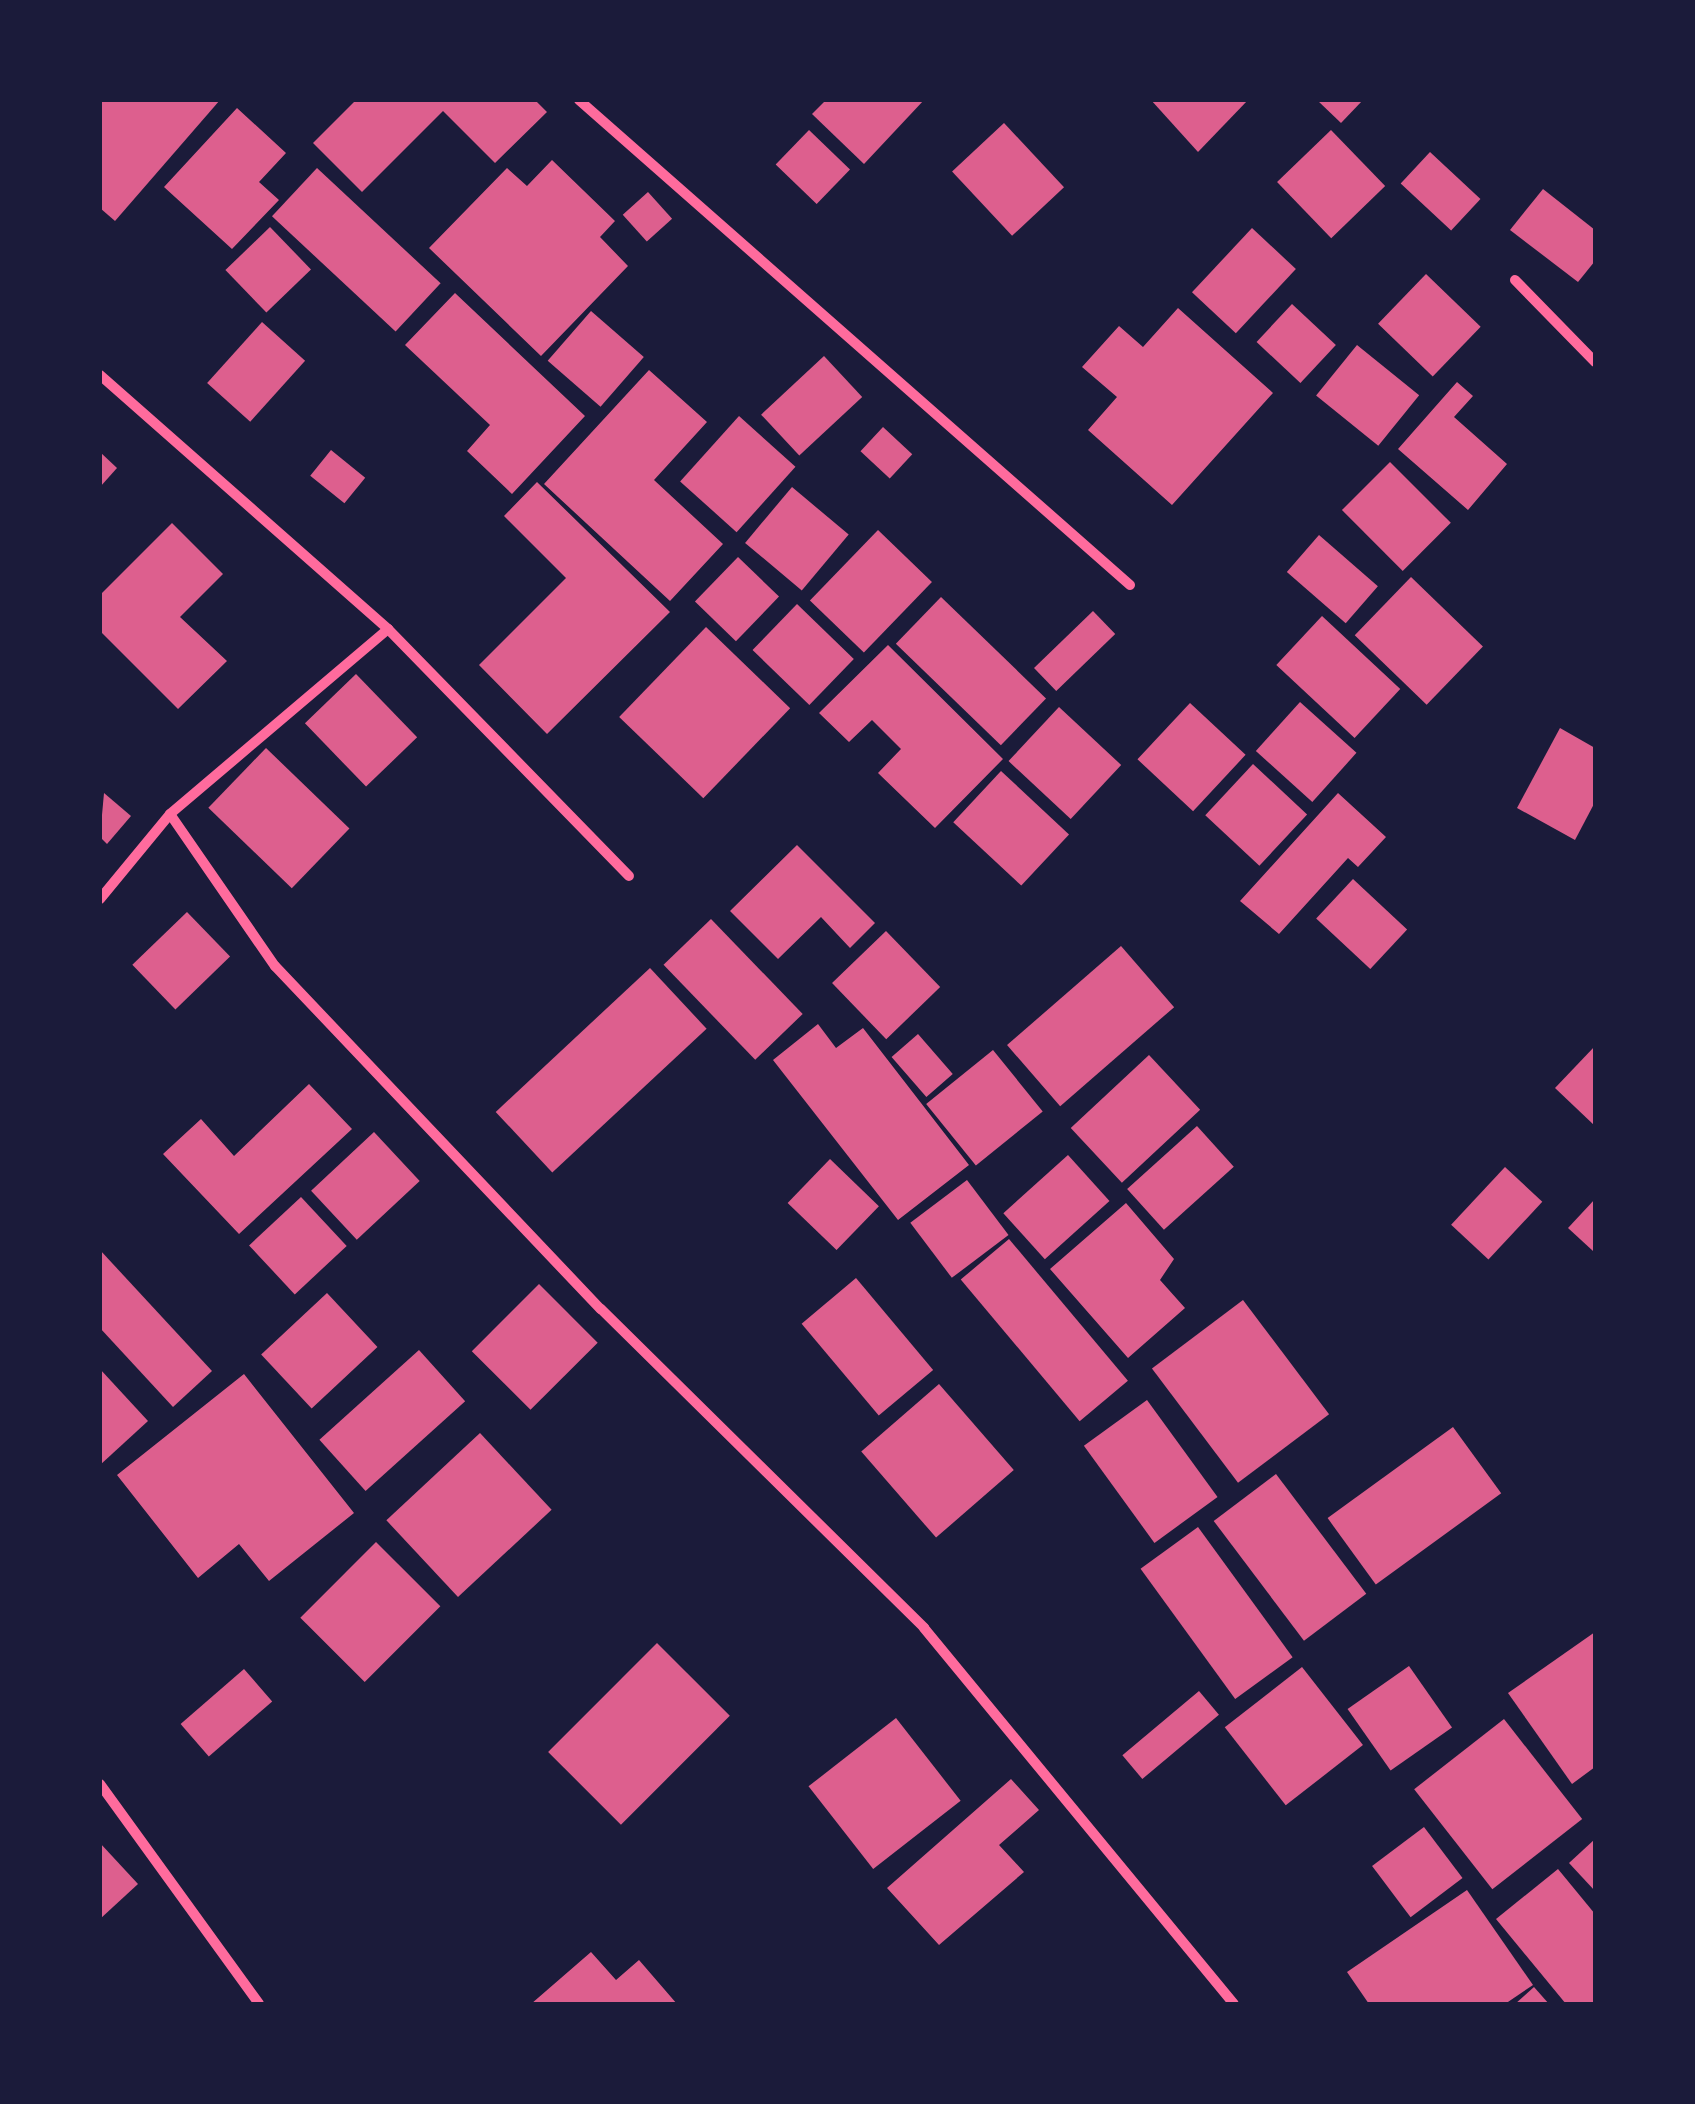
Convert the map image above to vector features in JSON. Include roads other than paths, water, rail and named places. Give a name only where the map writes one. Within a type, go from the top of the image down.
[{"type":"street","points":[[579,100],[1130,585]]},
{"type":"street","points":[[1516,280],[1595,362]]},
{"type":"street","points":[[100,375],[388,628],[629,876]]},
{"type":"street","points":[[100,899],[170,814],[388,628]]},
{"type":"street","points":[[170,814],[275,966],[601,1309],[924,1628],[1234,2004]]},
{"type":"street","points":[[100,1784],[259,2004]]}]
